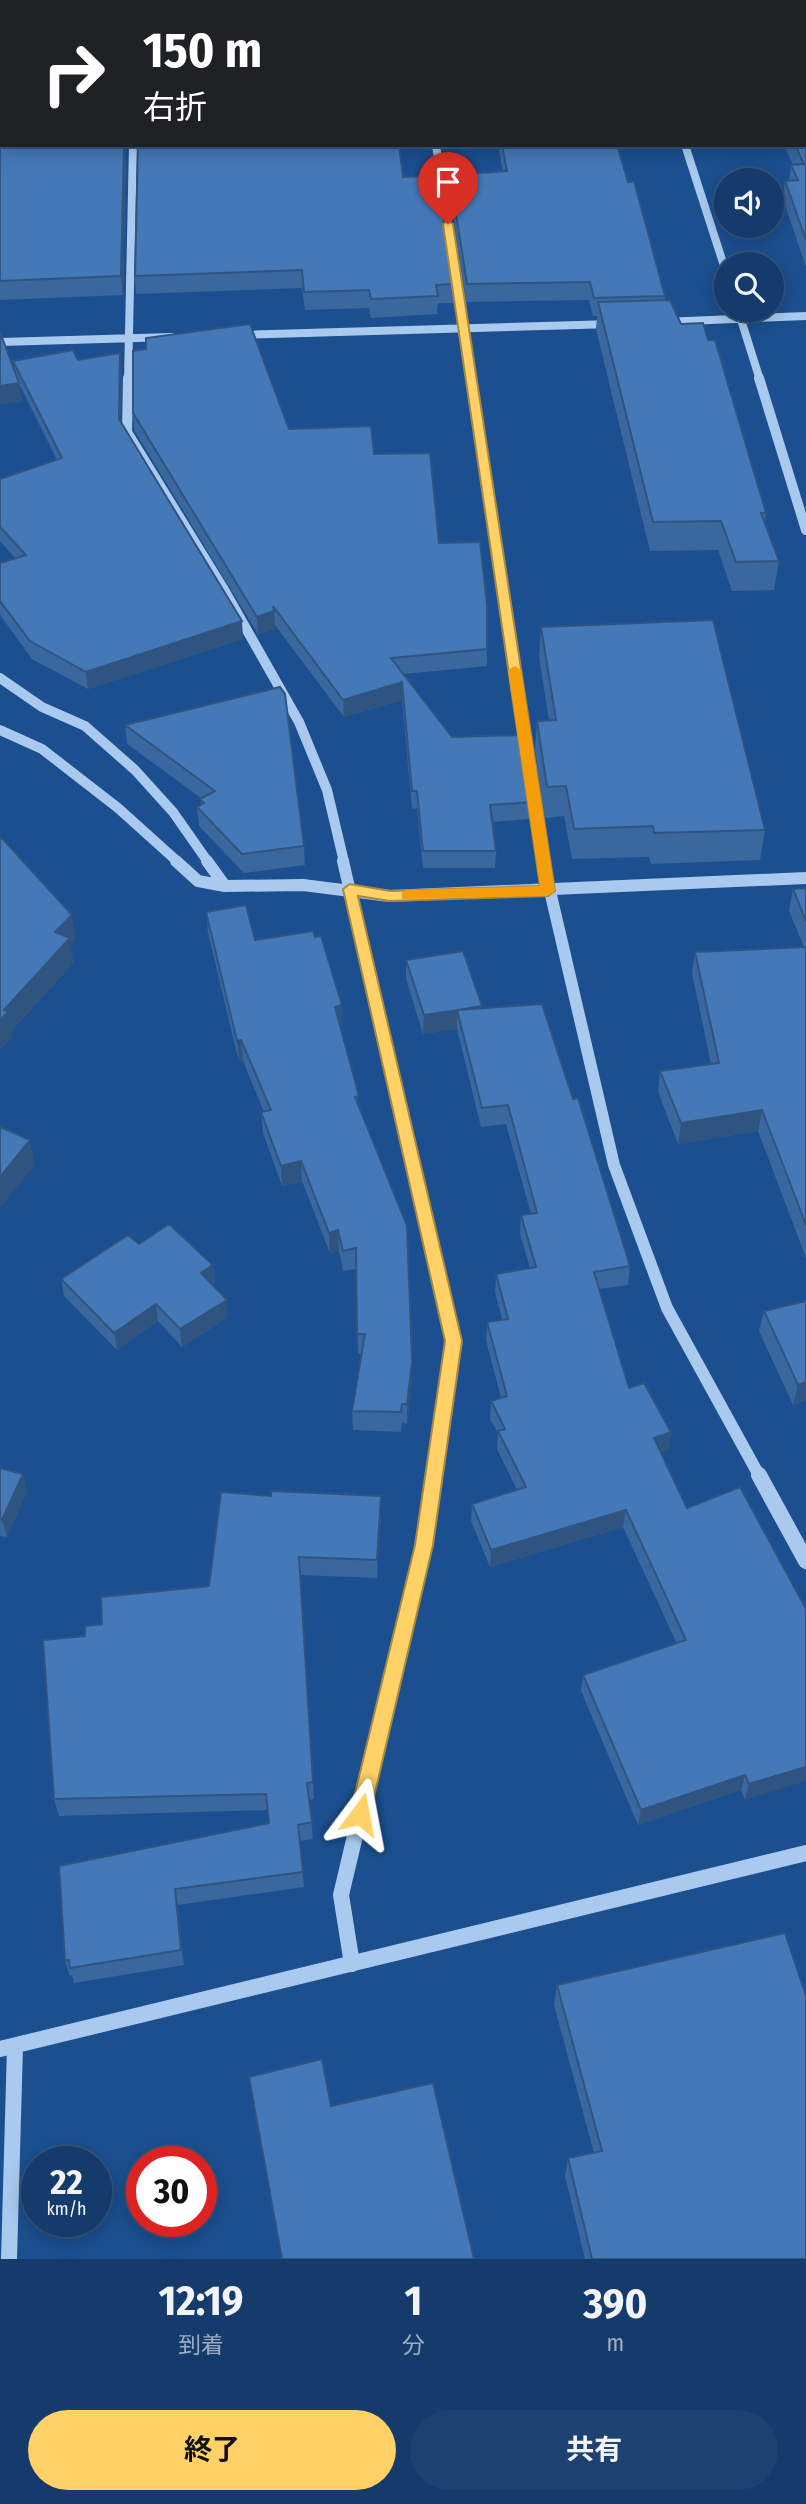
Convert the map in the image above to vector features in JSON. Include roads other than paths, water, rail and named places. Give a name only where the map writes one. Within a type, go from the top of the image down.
[{"type":"street","points":[[133,147],[127,432],[223,588],[299,722],[327,790],[453,1341],[424,1545],[341,1895],[352,1964]]},
{"type":"street","points":[[436,147],[548,891],[614,1165],[667,1308],[806,1561]]},
{"type":"street","points":[[686,147],[720,252]]},
{"type":"street","points":[[784,315],[806,316]]},
{"type":"street","points":[[658,322],[714,317]]},
{"type":"street","points":[[742,322],[806,530]]},
{"type":"street","points":[[234,335],[630,323]]},
{"type":"street","points":[[0,342],[181,337]]},
{"type":"street","points":[[0,678],[42,707],[85,726],[135,769],[173,812],[225,886]]},
{"type":"street","points":[[0,730],[43,749],[118,808],[198,881],[225,886],[303,885],[390,896],[806,878]]},
{"type":"street","points":[[9,2259],[8,2048],[806,1853]]}]
